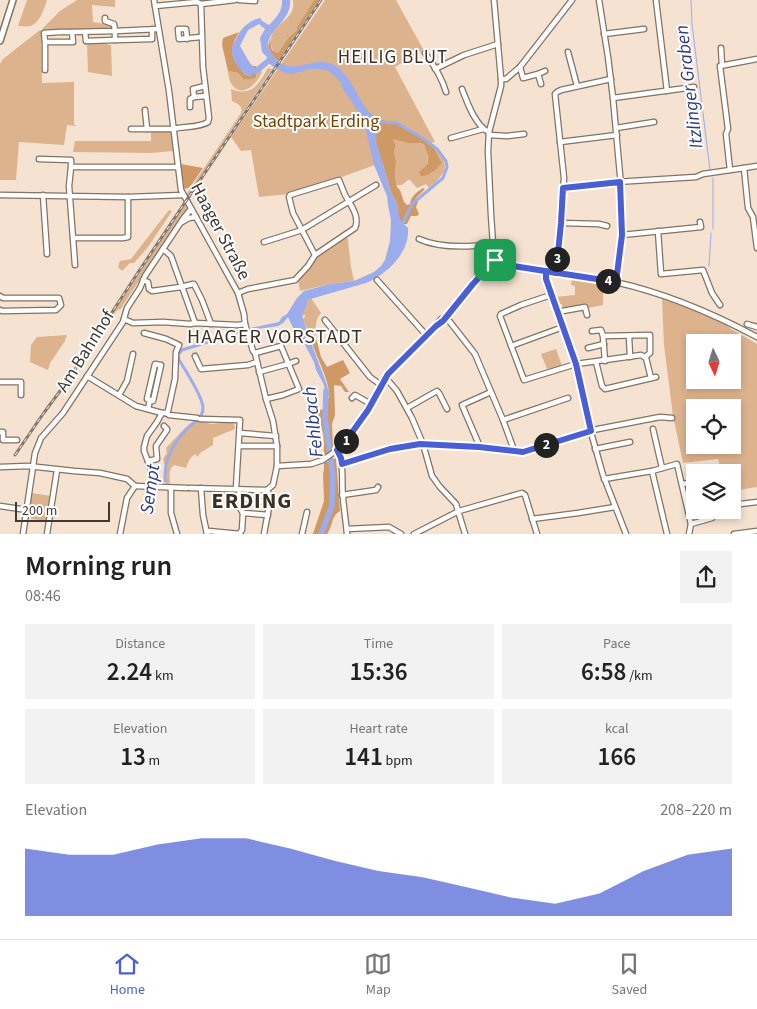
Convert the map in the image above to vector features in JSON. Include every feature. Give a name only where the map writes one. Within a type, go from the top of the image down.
[{"type":"main road","points":[[0,41],[14,0]]},
{"type":"street","points":[[154,3],[197,2],[201,4],[235,0]]},
{"type":"street","points":[[240,0],[256,1]]},
{"type":"street","points":[[264,534],[269,507],[267,490],[272,484],[277,466],[311,464],[337,450],[348,438],[371,404],[388,374],[439,324],[441,319],[446,317],[495,260],[488,175],[489,134],[501,79],[494,0]]},
{"type":"street","points":[[599,0],[611,80],[620,182],[622,235],[616,282]]},
{"type":"street","points":[[656,0],[667,91]]},
{"type":"street","points":[[501,79],[506,79],[520,67],[570,1]]},
{"type":"street","name":"Haager Straße","points":[[154,3],[169,91],[181,190],[238,293],[246,328],[255,353],[273,421],[277,446],[277,466]]},
{"type":"street","points":[[131,130],[173,129],[206,124],[209,120],[201,37],[201,4]]},
{"type":"street","points":[[104,18],[104,22],[114,24],[115,40]]},
{"type":"street","points":[[604,34],[644,29]]},
{"type":"street","points":[[132,30],[132,40]]},
{"type":"street","points":[[85,32],[86,41],[132,40],[152,39],[152,30]]},
{"type":"street","points":[[46,70],[44,33],[158,30]]},
{"type":"street","points":[[45,42],[73,42],[72,32]]},
{"type":"street","points":[[188,39],[201,37]]},
{"type":"street","points":[[435,68],[464,55],[498,44]]},
{"type":"street","points":[[721,48],[722,65],[720,66],[728,129],[726,134],[730,170]]},
{"type":"street","points":[[568,52],[577,86]]},
{"type":"street","points":[[425,53],[435,68],[446,92]]},
{"type":"street","points":[[722,65],[757,59]]},
{"type":"street","points":[[520,67],[523,78],[545,71]]},
{"type":"street","points":[[538,74],[541,84]]},
{"type":"street","points":[[556,273],[564,172],[555,94],[558,91],[577,86],[611,80]]},
{"type":"street","points":[[186,90],[205,86]]},
{"type":"street","points":[[613,98],[694,87]]},
{"type":"street","points":[[193,89],[194,97]]},
{"type":"street","points":[[462,90],[468,106],[489,134],[507,136],[524,134]]},
{"type":"street","points":[[190,107],[190,99],[206,96]]},
{"type":"street","points":[[145,110],[147,129]]},
{"type":"street","points":[[616,128],[654,122]]},
{"type":"street","points":[[451,138],[484,129]]},
{"type":"street","points":[[560,142],[617,135]]},
{"type":"street","points":[[39,159],[71,160],[69,180],[75,265]]},
{"type":"street","points":[[563,188],[696,177],[702,174],[757,166]]},
{"type":"street","points":[[71,167],[177,167]]},
{"type":"street","points":[[744,168],[748,208],[753,216],[757,248]]},
{"type":"street","points":[[238,293],[248,289],[295,280],[316,255],[355,228],[357,224],[356,215],[339,180],[289,197],[293,213],[316,255]]},
{"type":"street","points":[[264,242],[299,231],[376,185]]},
{"type":"street","points":[[0,195],[128,197],[183,195]]},
{"type":"street","points":[[43,195],[47,254]]},
{"type":"street","points":[[73,238],[128,237],[128,197]]},
{"type":"street","name":"Am Bahnhof","points":[[23,534],[36,448],[41,438],[63,413],[124,319],[127,308],[143,280],[191,209]]},
{"type":"street","points":[[179,225],[189,218],[196,217]]},
{"type":"street","points":[[622,235],[701,226],[700,222]]},
{"type":"street","points":[[561,223],[607,226]]},
{"type":"street","points":[[658,231],[662,274],[703,270],[712,292],[720,305]]},
{"type":"street","points":[[419,239],[430,243],[462,246],[493,244]]},
{"type":"street","points":[[163,249],[171,256],[195,323]]},
{"type":"street","points":[[495,260],[505,264],[616,282],[688,305],[724,320],[757,337]]},
{"type":"street","points":[[546,271],[546,279],[551,295],[576,364],[595,449],[624,534]]},
{"type":"street","points":[[143,280],[148,282],[149,289],[152,291],[194,284],[211,324]]},
{"type":"street","points":[[377,280],[427,336]]},
{"type":"street","points":[[551,295],[503,312],[500,316],[524,380],[576,364],[641,355],[645,357],[654,377],[605,389],[602,386],[596,362]]},
{"type":"street","points":[[0,296],[3,298],[59,298],[61,305],[56,310],[0,310]]},
{"type":"street","points":[[558,312],[585,307],[586,315]]},
{"type":"street","points":[[446,317],[475,354],[514,450]]},
{"type":"street","points":[[124,319],[135,323],[195,323],[237,325],[246,328]]},
{"type":"street","points":[[325,320],[370,377],[381,385]]},
{"type":"street","points":[[747,324],[757,327]]},
{"type":"street","points":[[511,346],[563,326]]},
{"type":"street","points":[[592,331],[601,330],[602,332],[604,361]]},
{"type":"street","points":[[144,333],[166,339],[179,346],[176,352],[175,379],[168,410],[164,413],[160,424],[147,436],[145,442],[144,450],[154,478],[155,487]]},
{"type":"street","points":[[603,336],[650,335],[650,353],[645,357]]},
{"type":"street","points":[[629,336],[630,357]]},
{"type":"street","points":[[588,348],[604,344]]},
{"type":"street","points":[[255,353],[281,346],[299,389],[266,399]]},
{"type":"street","points":[[119,395],[126,380],[133,354]]},
{"type":"street","points":[[195,356],[201,369],[257,362]]},
{"type":"street","points":[[259,372],[296,361]]},
{"type":"street","points":[[148,410],[150,400],[147,399],[155,364],[161,365],[153,401],[150,400]]},
{"type":"street","points":[[87,376],[136,406],[148,410],[169,415],[240,420],[238,490],[242,510],[242,530],[240,534],[209,531],[207,533],[203,515],[201,488]]},
{"type":"street","points":[[386,378],[397,390],[417,428],[434,480],[453,500],[459,510],[465,534]]},
{"type":"street","points":[[0,382],[21,382],[21,395]]},
{"type":"street","points":[[407,408],[436,391],[440,392],[448,409]]},
{"type":"street","points":[[480,448],[462,405],[491,392]]},
{"type":"street","points":[[352,398],[355,395],[371,404]]},
{"type":"street","points":[[503,420],[568,398]]},
{"type":"street","points":[[342,464],[390,449],[423,444],[523,452],[591,431],[660,417],[672,418]]},
{"type":"street","points":[[148,460],[157,459],[156,446],[167,430],[160,424]]},
{"type":"street","points":[[653,429],[662,468]]},
{"type":"street","points":[[0,432],[3,432],[3,440],[17,440]]},
{"type":"street","points":[[240,433],[276,436]]},
{"type":"street","points":[[595,449],[630,442]]},
{"type":"street","points":[[239,446],[277,446]]},
{"type":"street","points":[[337,450],[342,464],[342,495],[347,531],[389,527],[400,534]]},
{"type":"street","points":[[604,479],[652,471],[677,464],[692,524],[689,534]]},
{"type":"street","points":[[0,467],[33,467],[100,473],[128,480],[134,486],[267,490]]},
{"type":"street","points":[[47,534],[57,470]]},
{"type":"street","points":[[652,471],[667,534]]},
{"type":"street","points":[[682,484],[686,483]]},
{"type":"street","points":[[120,534],[127,498],[134,486]]},
{"type":"street","points":[[342,495],[376,490],[378,487]]},
{"type":"street","points":[[170,488],[172,513],[177,534]]},
{"type":"street","points":[[238,490],[265,502]]},
{"type":"street","points":[[414,534],[459,510],[522,493],[524,494],[537,534]]},
{"type":"street","points":[[741,504],[757,502]]},
{"type":"street","points":[[0,506],[26,510]]},
{"type":"street","points":[[532,519],[615,507]]},
{"type":"street","points":[[242,510],[268,515]]},
{"type":"street","points":[[302,534],[307,512]]},
{"type":"street","points":[[692,524],[709,519]]},
{"type":"street","points":[[734,534],[757,531]]},
{"type":"green space","points":[[27,0],[47,0],[37,22],[31,26],[18,26]]},
{"type":"green space","points":[[77,0],[115,0],[115,7],[92,5],[93,22],[112,25],[112,30],[44,31],[42,29],[60,11]]},
{"type":"green space","points":[[293,0],[314,0],[297,30],[288,38],[278,53],[272,48],[271,39],[276,29],[291,13]]},
{"type":"green space","name":"Stadtpark Erding","points":[[325,0],[396,0],[423,49],[395,67],[435,142],[430,143],[397,122],[383,120],[383,162],[289,194],[259,197],[251,150],[241,151],[231,137]]},
{"type":"green space","points":[[40,30],[42,83],[74,82],[74,124],[76,126],[67,125],[64,145],[19,142],[16,180],[0,180],[0,64],[3,59]]},
{"type":"green space","points":[[87,44],[111,45],[112,76],[88,72]]},
{"type":"green space","points":[[268,68],[272,69],[187,197],[188,192],[241,113],[241,107],[232,101],[231,89],[244,91],[254,88]]},
{"type":"green space","points":[[260,69],[262,72],[253,85],[244,90],[235,88],[231,83],[228,71],[238,73],[243,79],[257,76],[257,72]]},
{"type":"green space","points":[[171,130],[173,151],[151,153],[73,152],[75,141],[151,141],[151,131]]},
{"type":"green space","points":[[394,138],[404,142],[422,144],[428,158],[428,165],[424,167],[431,174],[442,163],[435,148],[437,149],[445,166],[439,179],[429,188],[426,184],[417,188],[410,180],[402,185],[397,185]]},
{"type":"green space","points":[[185,205],[186,211],[120,310],[118,309],[85,355]]},
{"type":"green space","points":[[169,210],[172,211],[148,247],[134,263],[130,263],[122,271],[118,267],[120,261],[131,259]]},
{"type":"green space","points":[[346,235],[354,281],[300,291],[298,280],[309,270],[315,256]]},
{"type":"green space","points":[[574,278],[603,283],[603,305],[588,308],[587,304],[563,310],[562,304],[558,305],[555,297],[575,295],[575,286],[571,285]]},
{"type":"green space","points":[[311,298],[321,313],[316,321],[315,336],[312,343],[303,319],[305,315],[302,316],[307,300]]},
{"type":"green space","points":[[662,299],[725,324],[740,334],[686,334],[686,389],[741,389],[741,335],[757,344],[757,487],[741,490],[741,464],[720,464],[718,459],[683,463],[673,416],[664,345]]},
{"type":"green space","points":[[66,335],[65,341],[50,363],[48,370],[30,362],[31,345],[37,337]]},
{"type":"green space","points":[[556,349],[562,366],[547,369],[541,354]]},
{"type":"green space","points":[[197,419],[211,424],[234,423],[235,429],[213,438],[213,445],[200,453],[198,457],[195,454],[189,460],[186,468],[174,465],[170,471],[170,483],[167,484],[163,459],[167,453],[166,448],[186,427]]},
{"type":"green space","points":[[32,493],[51,496],[47,521],[31,519],[32,512],[29,511]]},
{"type":"shaded area","points":[[314,0],[319,0],[278,61],[268,47],[270,38],[272,50],[278,53],[288,38],[297,30]]},
{"type":"shaded area","points":[[239,32],[233,44],[234,59],[246,75],[253,71],[253,66],[256,66],[256,76],[251,79],[243,79],[238,73],[228,71],[222,45],[223,38]]},
{"type":"shaded area","points":[[379,121],[397,122],[433,145],[442,163],[433,172],[421,176],[419,172],[428,164],[428,156],[424,145],[393,140],[396,146],[394,152],[396,161],[395,176],[397,187],[404,202],[407,205],[410,204],[415,195],[423,188],[425,189],[415,199],[418,202],[416,207],[419,214],[411,216],[407,224],[403,224],[398,215],[397,204],[391,192],[375,138],[381,126],[377,125]]},
{"type":"shaded area","points":[[181,164],[203,168],[190,187],[185,189],[184,187]]},
{"type":"shaded area","points":[[316,338],[321,357],[327,367],[343,360],[350,373],[340,379],[349,392],[345,392],[341,386],[334,385],[333,449],[325,455],[322,430],[314,409],[325,409],[326,398],[329,398],[329,392],[326,378],[312,343]]},
{"type":"shaded area","points":[[336,458],[340,511],[335,516],[327,534],[313,534],[324,501],[324,463]]},
{"type":"water","points":[[282,0],[290,0],[290,7],[268,41],[269,49],[274,57],[288,66],[326,62],[334,65],[345,74],[368,111],[379,121],[377,125],[381,126],[375,138],[391,192],[397,204],[400,220],[408,228],[408,237],[401,254],[396,262],[382,274],[366,283],[307,300],[302,315],[327,385],[329,395],[327,398],[324,385],[314,362],[288,317],[278,326],[251,330],[242,334],[241,330],[279,322],[304,291],[330,284],[354,281],[374,272],[385,260],[390,241],[391,220],[387,196],[374,165],[364,122],[335,76],[326,70],[317,69],[287,74],[272,66],[262,52],[260,38],[265,29],[259,24],[248,30],[240,46],[253,66],[253,75],[250,77],[244,72],[234,59],[233,46],[242,29],[248,23],[260,18],[269,25],[280,11]]},
{"type":"waterway","name":"Itzlinger Graben","points":[[691,0],[692,24],[710,170]]},
{"type":"waterway","points":[[249,66],[253,71],[256,71],[272,58]]},
{"type":"waterway","name":"Sempt","points":[[376,120],[397,123],[437,149],[446,161],[447,167],[443,178],[412,204],[401,227]]},
{"type":"waterway","name":"Itzlinger Graben","points":[[713,178],[713,229]]},
{"type":"waterway","name":"Itzlinger Graben","points":[[709,266],[711,233]]},
{"type":"waterway","name":"Sempt","points":[[165,481],[166,466],[173,447],[189,427],[200,418],[203,412],[202,403],[197,391],[178,355],[182,350],[237,333]]},
{"type":"waterway","name":"Fehlbach","points":[[321,534],[332,506],[333,476],[325,418],[326,391]]},
{"type":"railway","points":[[15,455],[66,383],[321,0]]},
{"type":"district","name":"HEILIG BLUT","points":[[393,56]]},
{"type":"district","name":"HAAGER VORSTADT","points":[[275,336]]},
{"type":"district","name":"ERDING","points":[[252,500]]},
{"type":"route","points":[[495,260],[443,321],[388,374],[368,410],[337,450],[342,464],[390,449],[420,444],[479,447],[523,452],[591,431],[576,364],[546,279],[546,271],[556,273],[561,223],[563,188],[620,182],[622,235],[616,282],[605,280],[546,271],[513,266],[495,260]]}]
